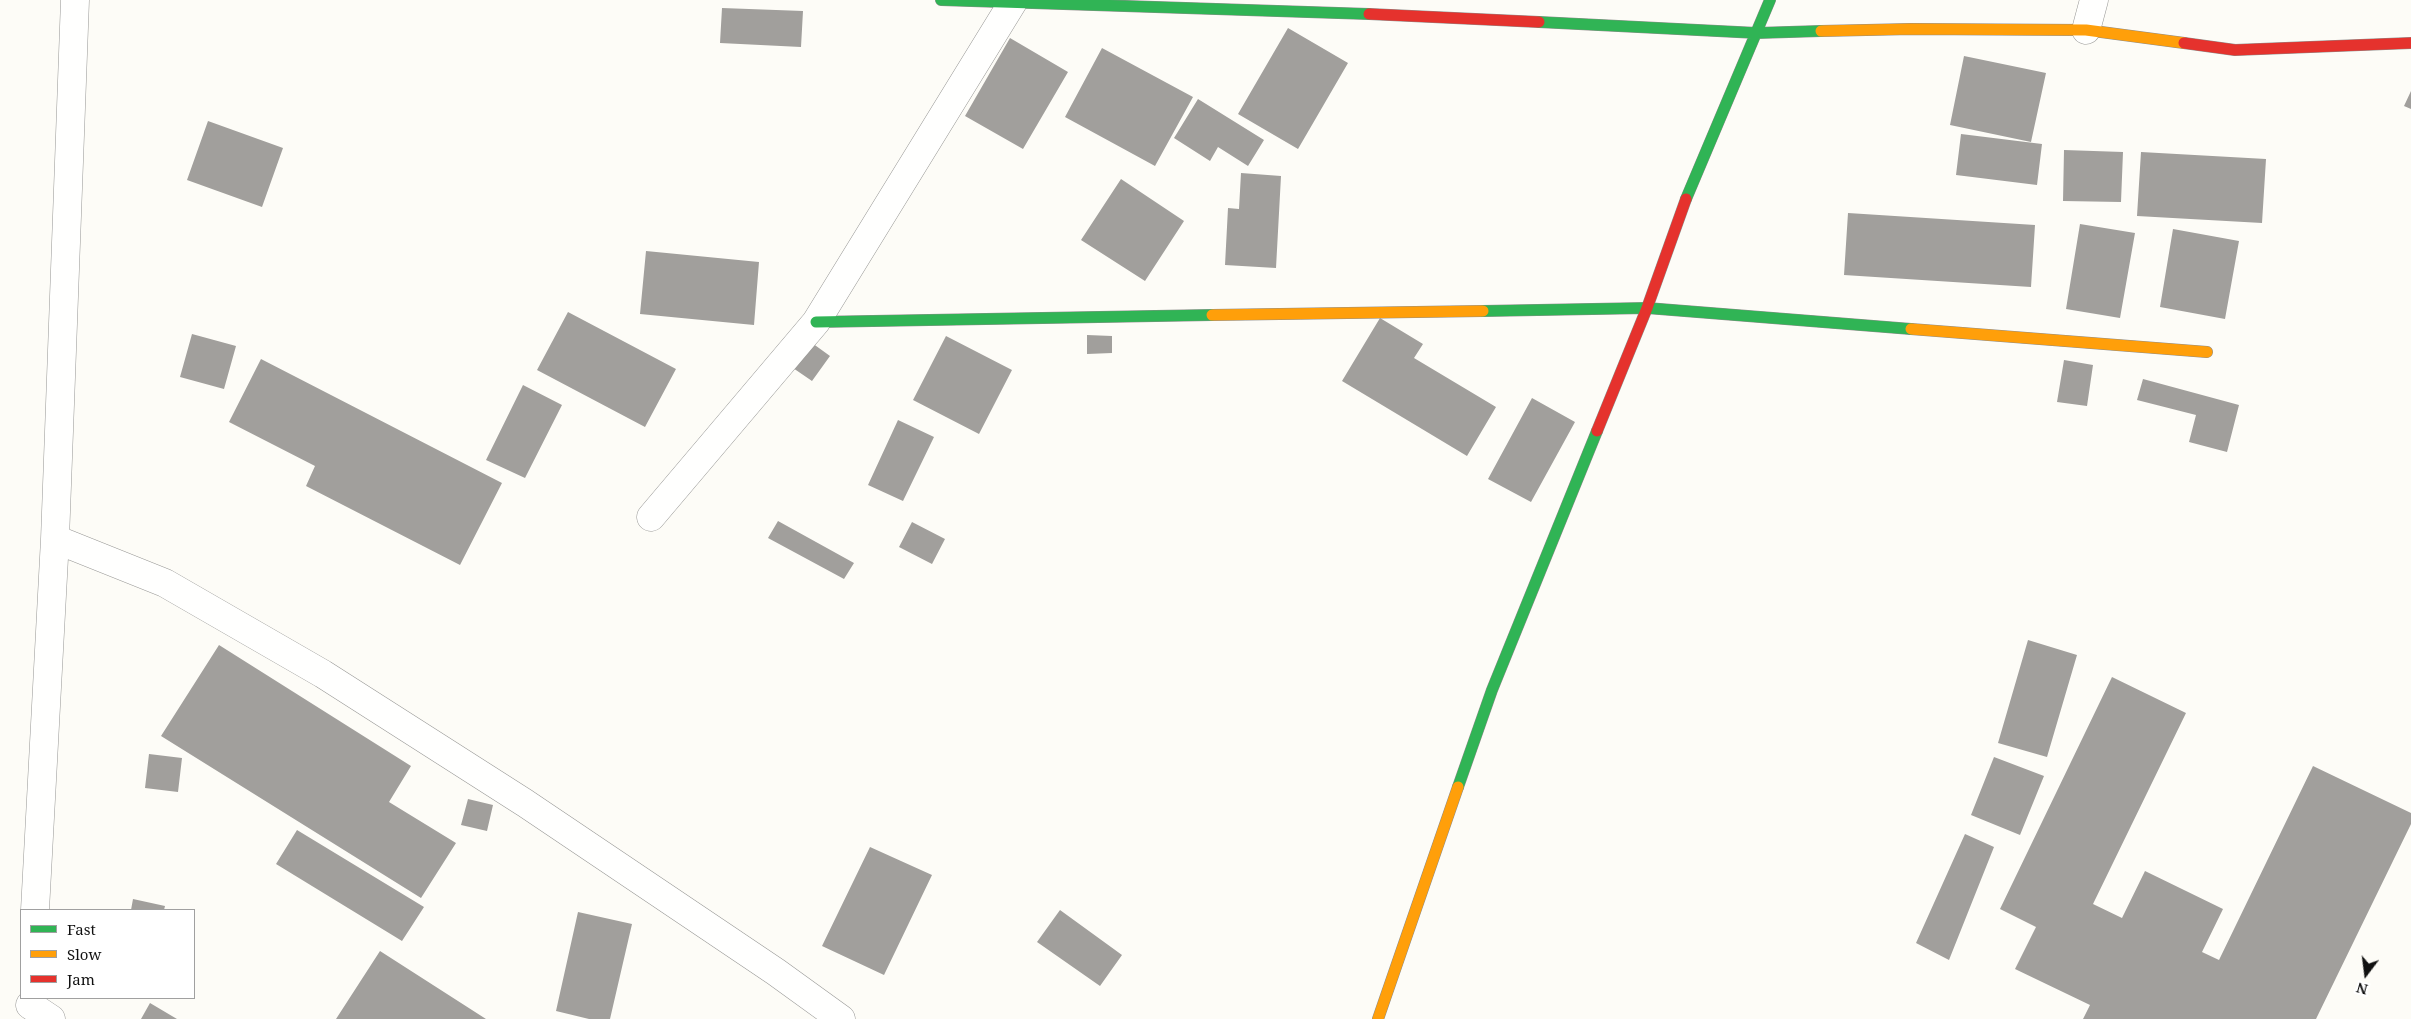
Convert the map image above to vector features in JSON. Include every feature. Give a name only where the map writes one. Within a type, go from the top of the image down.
[{"type":"street","points":[[35,909],[55,539],[75,0]]},
{"type":"street","points":[[941,0],[1284,5],[1757,33],[1911,29],[2086,30],[2236,50],[2411,43]]},
{"type":"street","points":[[1378,1019],[1492,690],[1647,308],[1694,178],[1770,0]]},
{"type":"street","points":[[2086,30],[2094,0]]},
{"type":"street","points":[[650,517],[816,322],[1013,2]]},
{"type":"street","points":[[816,322],[1647,308],[2207,352]]},
{"type":"street","points":[[55,539],[165,583],[323,674],[525,803],[776,972],[841,1019]]},
{"type":"building","points":[[722,8],[803,11],[801,47],[720,43]]},
{"type":"building","points":[[1288,28],[1348,63],[1298,149],[1238,114]]},
{"type":"building","points":[[1010,38],[1068,72],[1023,149],[965,116]]},
{"type":"building","points":[[1102,48],[1193,97],[1155,166],[1065,117]]},
{"type":"building","points":[[1964,56],[2046,73],[2031,142],[1950,125]]},
{"type":"building","points":[[2411,91],[2411,109],[2404,106]]},
{"type":"building","points":[[1198,99],[1264,140],[1248,166],[1218,147],[1210,161],[1174,138]]},
{"type":"building","points":[[208,121],[283,148],[262,207],[187,180]]},
{"type":"building","points":[[1961,134],[2042,144],[2037,185],[1956,175]]},
{"type":"building","points":[[2064,150],[2123,152],[2121,202],[2063,201]]},
{"type":"building","points":[[2141,152],[2266,159],[2262,223],[2137,216]]},
{"type":"building","points":[[1241,173],[1281,176],[1276,268],[1225,265],[1228,208],[1239,209]]},
{"type":"building","points":[[1121,179],[1184,221],[1145,281],[1081,240]]},
{"type":"building","points":[[1848,213],[2035,225],[2031,287],[1844,275]]},
{"type":"building","points":[[2080,224],[2135,233],[2120,318],[2066,309]]},
{"type":"building","points":[[2173,229],[2239,241],[2225,319],[2160,307]]},
{"type":"building","points":[[646,251],[759,262],[754,325],[640,314]]},
{"type":"building","points":[[568,312],[676,369],[645,427],[537,370]]},
{"type":"building","points":[[1380,318],[1423,344],[1414,358],[1496,407],[1467,456],[1342,381]]},
{"type":"building","points":[[192,334],[236,346],[224,389],[180,377]]},
{"type":"building","points":[[1087,335],[1112,336],[1112,353],[1087,354]]},
{"type":"building","points":[[946,336],[1012,370],[979,434],[913,400]]},
{"type":"building","points":[[812,343],[830,356],[812,381],[793,368]]},
{"type":"building","points":[[261,359],[502,483],[460,565],[306,486],[315,466],[229,422]]},
{"type":"building","points":[[2064,360],[2093,365],[2087,406],[2057,402]]},
{"type":"building","points":[[2143,379],[2239,405],[2227,452],[2189,442],[2196,415],[2137,400]]},
{"type":"building","points":[[523,385],[562,405],[525,478],[486,460]]},
{"type":"building","points":[[1532,398],[1575,422],[1531,502],[1488,479]]},
{"type":"building","points":[[898,420],[934,437],[903,501],[868,485]]},
{"type":"building","points":[[778,521],[854,563],[844,579],[768,538]]},
{"type":"building","points":[[912,522],[945,539],[932,564],[899,547]]},
{"type":"building","points":[[2028,640],[2077,655],[2047,757],[1998,743]]},
{"type":"building","points":[[219,645],[411,766],[389,802],[456,843],[421,898],[161,736]]},
{"type":"building","points":[[2112,677],[2186,713],[2093,904],[2122,918],[2145,871],[2223,909],[2202,952],[2219,960],[2313,766],[2411,813],[2411,824],[2316,1019],[2083,1019],[2090,1005],[2015,969],[2036,927],[2000,909]]},
{"type":"building","points":[[149,754],[182,758],[178,792],[145,788]]},
{"type":"building","points":[[1994,757],[2044,776],[2020,835],[1971,815]]},
{"type":"building","points":[[468,799],[493,805],[487,831],[461,825]]},
{"type":"building","points":[[297,830],[424,907],[402,941],[276,864]]},
{"type":"building","points":[[1965,834],[1994,847],[1949,960],[1916,943]]},
{"type":"building","points":[[870,847],[932,875],[884,975],[822,946]]},
{"type":"building","points":[[133,899],[165,906],[164,909],[131,909]]},
{"type":"building","points":[[1060,910],[1122,955],[1100,986],[1037,942]]},
{"type":"building","points":[[578,912],[632,924],[610,1019],[589,1019],[556,1011]]},
{"type":"building","points":[[380,951],[486,1019],[336,1019]]},
{"type":"building","points":[[150,1003],[177,1019],[141,1019]]},
{"type":"traffic: fast","points":[[941,0],[1369,14]]},
{"type":"traffic: fast","points":[[1686,199],[1770,0]]},
{"type":"traffic: fast","points":[[1539,22],[1757,33],[1821,31]]},
{"type":"traffic: fast","points":[[1483,311],[1647,308],[1911,329]]},
{"type":"traffic: fast","points":[[816,322],[1212,315]]},
{"type":"traffic: fast","points":[[1458,787],[1492,690],[1597,431]]},
{"type":"traffic: slow","points":[[1821,31],[1911,29],[2086,30],[2184,43]]},
{"type":"traffic: slow","points":[[1212,315],[1483,311]]},
{"type":"traffic: slow","points":[[1911,329],[2207,352]]},
{"type":"traffic: slow","points":[[1378,1019],[1458,787]]},
{"type":"traffic: jam","points":[[1369,14],[1539,22]]},
{"type":"traffic: jam","points":[[2184,43],[2235,50],[2411,43]]},
{"type":"traffic: jam","points":[[1597,431],[1647,308],[1686,199]]}]
